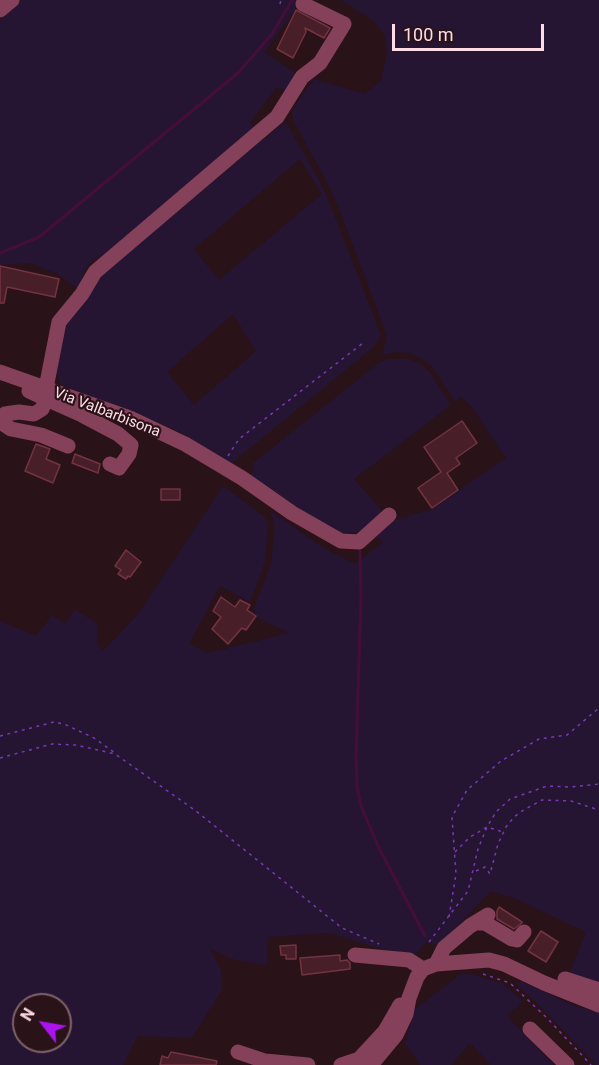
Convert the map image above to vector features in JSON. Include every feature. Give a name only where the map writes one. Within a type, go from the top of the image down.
[{"type":"street","points":[[0,10],[12,0]]},
{"type":"street","points":[[68,446],[41,435],[11,429],[1,421],[5,414],[19,412],[34,414],[42,409],[59,322],[82,294],[95,272],[277,117],[302,77],[320,63],[344,24],[303,4]]},
{"type":"street","name":"Via Valbarbisona","points":[[0,373],[46,394],[130,418],[224,462],[242,478],[292,513],[341,541],[359,542],[389,515]]},
{"type":"street","points":[[46,394],[118,434],[131,445],[129,454],[119,468],[110,464]]},
{"type":"street","points":[[371,1065],[396,1035],[406,1014],[417,977],[482,919],[512,939],[517,940],[524,932]]},
{"type":"street","points":[[355,955],[456,963],[489,960],[599,1005]]},
{"type":"street","points":[[565,979],[599,990]]},
{"type":"street","points":[[341,1065],[359,1059],[385,1031],[402,1001],[409,998]]},
{"type":"street","points":[[530,1029],[567,1065]]},
{"type":"street","points":[[238,1052],[265,1061],[308,1065]]},
{"type":"path","points":[[280,4],[281,0]]},
{"type":"path","points":[[224,462],[239,439],[363,344]]},
{"type":"path","points":[[449,917],[456,874],[452,817],[467,790],[501,761],[539,739],[567,735],[599,708]]},
{"type":"path","points":[[0,736],[54,722],[64,724],[94,738],[196,811],[342,928],[384,946]]},
{"type":"path","points":[[0,758],[52,744],[76,745],[118,756]]},
{"type":"path","points":[[429,942],[468,891],[478,849],[496,812],[510,799],[547,786],[571,787],[599,784]]},
{"type":"path","points":[[474,871],[485,867],[490,874],[502,837],[514,817],[542,800],[571,801],[599,810]]},
{"type":"path","points":[[455,852],[470,837],[487,827],[500,831],[502,837]]},
{"type":"path","points":[[488,975],[510,983],[591,1065]]},
{"type":"path","points":[[563,1047],[574,1047]]},
{"type":"shaded area","points":[[21,0],[298,0],[294,11],[265,52],[296,74],[286,90],[276,88],[250,123],[259,129],[103,256],[93,259],[83,273],[79,290],[60,275],[31,263],[0,265],[0,19]]},
{"type":"shaded area","points":[[340,0],[599,0],[599,997],[565,984],[586,932],[514,898],[491,891],[440,944],[433,945],[427,941],[417,953],[409,957],[328,933],[267,937],[267,965],[235,960],[210,949],[221,970],[222,990],[192,1038],[138,1036],[123,1065],[0,1065],[0,621],[36,636],[52,615],[65,624],[75,609],[97,624],[97,645],[104,650],[138,614],[223,486],[265,517],[268,526],[265,562],[250,602],[220,586],[189,644],[208,653],[289,633],[260,619],[255,614],[254,608],[271,564],[275,527],[271,511],[322,547],[355,564],[383,542],[374,533],[384,523],[432,509],[506,458],[471,406],[461,397],[455,402],[433,367],[410,353],[397,352],[382,355],[387,336],[366,279],[337,204],[293,120],[293,109],[315,79],[364,94],[381,81],[387,53],[385,36],[373,20]]},
{"type":"shaded area","points":[[282,124],[287,124],[317,176],[331,206],[381,335],[375,346],[232,463],[174,429],[60,384],[57,371],[59,347],[65,324],[104,272]],"holes":[[[300,159],[322,194],[219,280],[194,249]],[[233,314],[256,351],[194,405],[167,372]]]},
{"type":"shaded area","points":[[388,359],[409,359],[420,364],[429,371],[451,405],[354,479],[385,514],[367,530],[352,533],[332,532],[250,476],[254,469],[252,464],[380,362]]},
{"type":"shaded area","points":[[462,973],[503,984],[523,1001],[507,1016],[554,1065],[491,1065],[470,1043],[451,1065],[420,1065],[405,1043],[415,1009]]},
{"type":"shaded area","points":[[521,981],[577,1007],[599,1011],[599,1065],[596,1065],[516,984]]},
{"type":"building","points":[[296,10],[330,28],[324,38],[305,28],[306,32],[293,58],[277,49]]},
{"type":"building","points":[[0,266],[59,279],[55,297],[7,287],[4,303],[0,303]]},
{"type":"building","points":[[462,421],[477,443],[456,458],[460,464],[447,473],[458,490],[432,508],[418,488],[441,472],[424,447]]},
{"type":"building","points":[[36,444],[50,449],[46,459],[60,465],[53,483],[25,471]]},
{"type":"building","points":[[75,454],[100,464],[98,473],[72,463]]},
{"type":"building","points":[[161,489],[180,489],[180,500],[161,500]]},
{"type":"building","points":[[126,550],[141,562],[126,579],[118,574],[121,570],[115,566]]},
{"type":"building","points":[[221,597],[235,607],[240,600],[250,605],[247,610],[256,616],[246,630],[242,628],[228,644],[212,629],[221,617],[213,611]]},
{"type":"building","points":[[499,907],[522,923],[514,929],[497,919]]},
{"type":"building","points":[[541,931],[558,942],[546,962],[528,951]]},
{"type":"building","points":[[296,945],[296,959],[286,959],[286,955],[281,955],[280,946]]},
{"type":"building","points":[[340,955],[340,961],[347,960],[350,963],[350,969],[302,975],[300,958]]},
{"type":"building","points":[[171,1052],[217,1061],[216,1065],[160,1065],[162,1056],[168,1058]]},
{"type":"waterway","points":[[0,253],[39,237],[238,73],[272,34],[292,0]]},
{"type":"waterway","points":[[360,550],[357,786],[361,806],[378,846],[425,936]]}]
